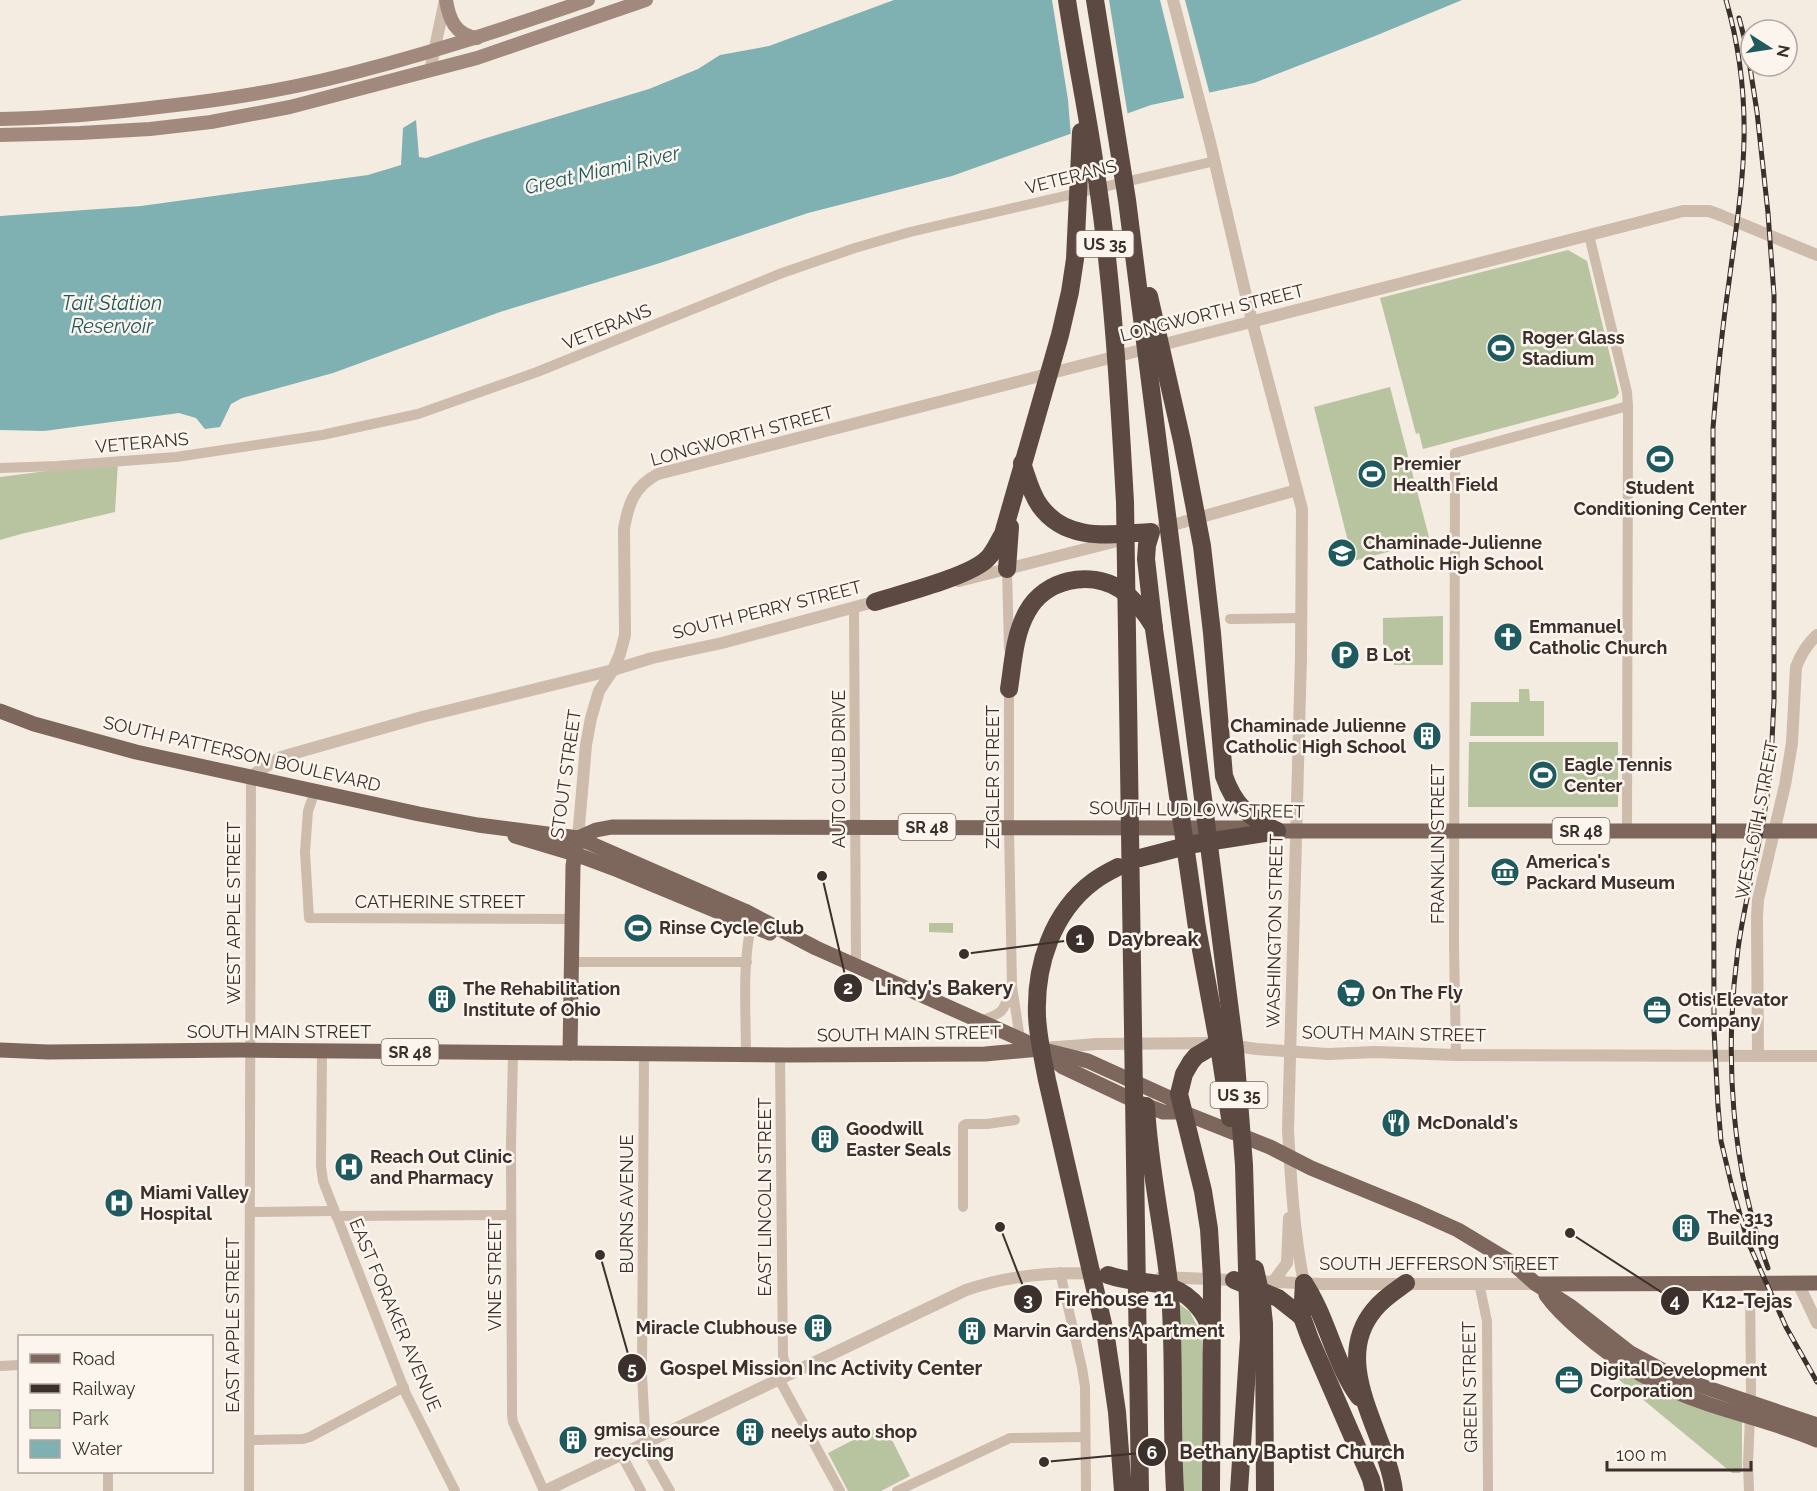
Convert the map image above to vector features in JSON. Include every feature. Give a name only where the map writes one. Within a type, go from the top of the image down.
[{"type":"highway","name":"US 35","points":[[1067,0],[1097,179],[1119,395],[1125,502],[1131,910],[1141,949],[1138,1004],[1144,1070],[1141,1129]]},
{"type":"highway","name":"US 35","points":[[1095,0],[1127,200],[1230,1003],[1245,1187],[1249,1338],[1239,1491]]},
{"type":"highway","points":[[875,602],[962,574],[987,560],[1003,534],[1060,336],[1076,259],[1082,94]]},
{"type":"highway","points":[[1127,200],[1169,381],[1202,546],[1224,776],[1237,804],[1248,814],[1277,831]]},
{"type":"highway","points":[[1022,463],[1039,505],[1057,522],[1070,529],[1092,535],[1151,532],[1146,559],[1154,629],[1198,939],[1245,1187]]},
{"type":"highway","points":[[1008,569],[1015,490]]},
{"type":"highway","points":[[1010,689],[1017,642],[1026,613],[1039,596],[1059,583],[1084,579],[1112,585],[1137,604],[1148,616],[1154,629]]},
{"type":"highway","points":[[1140,858],[1194,844],[1277,831]]},
{"type":"highway","points":[[1118,867],[1085,889],[1068,907],[1054,929],[1040,972],[1037,1016],[1041,1053],[1107,1346],[1116,1402],[1123,1491]]},
{"type":"highway","points":[[1211,1491],[1212,1280],[1209,1229],[1206,1204],[1179,1094],[1184,1074],[1196,1056],[1218,1043]]},
{"type":"highway","points":[[1141,1129],[1163,1237],[1172,1318],[1175,1491]]},
{"type":"highway","points":[[1140,1491],[1136,1239],[1141,1129]]},
{"type":"highway","points":[[1246,1232],[1261,1296],[1264,1323],[1265,1491]]},
{"type":"highway","points":[[1108,1275],[1122,1279],[1158,1282],[1177,1289],[1188,1296],[1202,1312],[1209,1324],[1212,1336]]},
{"type":"highway","points":[[1234,1280],[1278,1298],[1302,1317]]},
{"type":"highway","points":[[1304,1283],[1302,1317],[1371,1479],[1374,1491]]},
{"type":"highway","points":[[1304,1283],[1316,1300],[1349,1384],[1365,1405]]},
{"type":"highway","points":[[1394,1491],[1388,1464],[1365,1405],[1357,1361],[1357,1348],[1361,1331],[1374,1309],[1406,1283]]},
{"type":"main road","points":[[445,0],[448,15],[455,27],[467,36],[477,38]]},
{"type":"main road","points":[[0,119],[51,118],[230,98],[324,80],[477,38],[588,0]]},
{"type":"main road","points":[[0,135],[150,129],[211,122],[290,107],[499,51],[646,0]]},
{"type":"main road","name":"SOUTH PATTERSON BOULEVARD","points":[[0,711],[34,724],[107,745],[315,791],[478,825],[578,838],[745,911],[816,948],[1020,1039],[1040,1049],[1064,1067],[1136,1101],[1163,1112],[1182,1112],[1270,1147],[1311,1168],[1458,1230],[1511,1262],[1536,1284],[1581,1314],[1620,1346],[1650,1365],[1817,1440]]},
{"type":"main road","name":"SOUTH PATTERSON BOULEVARD","points":[[478,825],[618,870],[751,926],[816,948]]},
{"type":"main road","name":"SOUTH LUDLOW STREET","points":[[578,838],[596,830],[612,827],[1817,831]]},
{"type":"main road","name":"STOUT STREET","points":[[570,1053],[571,919],[578,838]]},
{"type":"main road","name":"SOUTH MAIN STREET","points":[[0,1050],[48,1052],[250,1050],[644,1054],[985,1054],[1040,1049]]},
{"type":"main road","name":"SOUTH JEFFERSON STREET","points":[[1536,1284],[1817,1283]]},
{"type":"main road","name":"SOUTH PATTERSON BOULEVARD","points":[[1536,1284],[1557,1310],[1610,1355],[1652,1382],[1678,1393],[1817,1425]]},
{"type":"main road","points":[[1581,1314],[1579,1304],[1581,1297],[1590,1284]]},
{"type":"street","points":[[430,71],[445,0]]},
{"type":"street","name":"WASHINGTON STREET","points":[[1173,0],[1215,161],[1252,321],[1302,508],[1288,1130],[1293,1199]]},
{"type":"street","name":"VETERANS","points":[[0,468],[176,457],[322,435],[418,414],[537,372],[782,273],[855,248],[910,232],[1215,161]]},
{"type":"street","name":"LONGWORTH STREET","points":[[628,508],[640,485],[658,474],[1672,213],[1693,210],[1708,211],[1770,234],[1817,255]]},
{"type":"street","points":[[1588,235],[1627,392],[1628,406],[1628,830]]},
{"type":"street","name":"FRANKLIN STREET","points":[[1456,1055],[1455,453],[1628,406]]},
{"type":"street","name":"SOUTH PERRY STREET","points":[[251,776],[281,757],[422,717],[613,670],[652,657],[722,643],[854,607],[1081,551],[1297,490]]},
{"type":"street","name":"STOUT STREET","points":[[578,838],[586,746],[591,718],[599,691],[613,670],[625,635],[624,529],[628,508]]},
{"type":"street","name":"ZEIGLER STREET","points":[[1008,569],[1011,986],[1020,1039]]},
{"type":"street","name":"AUTO CLUB DRIVE","points":[[854,607],[856,966]]},
{"type":"street","points":[[1230,619],[1300,618]]},
{"type":"street","name":"WEST 6TH STREET","points":[[1758,1056],[1756,917],[1758,900],[1785,784],[1792,743],[1796,667],[1800,655],[1817,635]]},
{"type":"street","name":"WEST APPLE STREET","points":[[250,1050],[251,776]]},
{"type":"street","name":"CATHERINE STREET","points":[[315,791],[308,811],[305,852],[309,918],[571,919]]},
{"type":"street","points":[[746,1054],[747,962],[751,926]]},
{"type":"street","points":[[571,962],[747,962]]},
{"type":"street","name":"ZEIGLER STREET","points":[[980,1021],[1003,1011],[1011,986]]},
{"type":"street","name":"SOUTH MAIN STREET","points":[[1040,1049],[1097,1044],[1218,1043],[1328,1054],[1375,1052],[1456,1055],[1817,1056]]},
{"type":"street","name":"EAST APPLE STREET","points":[[249,1491],[250,1050]]},
{"type":"street","name":"EAST FORAKER AVENUE","points":[[322,1051],[321,1166],[323,1181],[404,1387],[455,1491]]},
{"type":"street","name":"VINE STREET","points":[[513,1053],[513,1418],[544,1491]]},
{"type":"street","name":"BURNS AVENUE","points":[[644,1054],[642,1375],[644,1444],[670,1491]]},
{"type":"street","name":"EAST LINCOLN STREET","points":[[780,1054],[784,1377],[840,1491]]},
{"type":"street","points":[[963,1207],[963,1126],[1015,1120]]},
{"type":"street","points":[[1273,1282],[1287,1263],[1288,1224],[1293,1199]]},
{"type":"street","points":[[1293,1199],[1304,1283]]},
{"type":"street","points":[[250,1212],[512,1215]]},
{"type":"street","points":[[1060,1272],[1082,1368],[1086,1398],[1086,1491]]},
{"type":"street","name":"SOUTH JEFFERSON STREET","points":[[544,1491],[966,1290],[1009,1278],[1060,1272],[1304,1283],[1536,1284]]},
{"type":"street","name":"GREEN STREET","points":[[1479,1283],[1487,1321],[1488,1491]]},
{"type":"street","points":[[1798,1283],[1817,1323]]},
{"type":"street","points":[[1749,1491],[1750,1284]]},
{"type":"street","points":[[0,1366],[18,1365]]},
{"type":"street","points":[[250,1440],[310,1437],[404,1387]]},
{"type":"street","points":[[897,1491],[1010,1438],[1085,1437]]},
{"type":"street","points":[[621,1454],[641,1491]]},
{"type":"street","points":[[108,1473],[108,1491]]},
{"type":"green space","name":"Roger Glass Stadium","points":[[1568,250],[1587,261],[1619,393],[1615,398],[1423,449],[1419,433],[1416,434],[1380,298]]},
{"type":"green space","name":"Premier Health Field","points":[[1390,387],[1430,541],[1353,561],[1314,407]]},
{"type":"green space","points":[[118,462],[115,512],[0,540],[0,477]]},
{"type":"green space","points":[[1443,616],[1443,665],[1394,665],[1392,652],[1383,644],[1383,618]]},
{"type":"green space","points":[[1519,689],[1529,689],[1530,701],[1544,701],[1544,736],[1470,736],[1471,702],[1519,702]]},
{"type":"green space","name":"Eagle Tennis Center","points":[[1469,742],[1618,742],[1618,807],[1468,807]]},
{"type":"green space","points":[[929,923],[953,923],[953,933],[929,932]]},
{"type":"green space","points":[[1178,1303],[1190,1312],[1201,1334],[1204,1361],[1203,1491],[1183,1491]]},
{"type":"green space","points":[[1617,1368],[1742,1422],[1742,1470],[1740,1473],[1732,1473],[1612,1374]]},
{"type":"green space","points":[[884,1424],[910,1476],[881,1491],[848,1491],[828,1453]]},
{"type":"water","name":"Tait Station Reservoir","points":[[894,0],[1462,0],[1254,83],[1151,105],[952,176],[808,213],[660,263],[500,312],[333,373],[242,398],[231,404],[220,427],[205,429],[196,418],[179,413],[44,431],[0,430],[0,216],[141,206],[368,175],[401,165],[403,128],[416,120],[419,157],[426,158],[649,89],[698,69],[720,55],[769,46]]},
{"type":"pier","points":[[1052,0],[1109,0],[1128,116],[1071,137],[1068,100]]},
{"type":"pier","points":[[1160,0],[1185,0],[1210,95],[1185,101]]},
{"type":"railway","points":[[1726,0],[1740,70],[1744,140],[1740,194],[1713,428],[1714,1029],[1718,1106],[1721,1141],[1748,1242],[1786,1327],[1817,1382]]},
{"type":"railway","points":[[1752,78],[1768,213],[1774,295],[1774,701],[1767,796],[1738,949],[1732,1029],[1732,1070],[1734,1110],[1746,1191],[1768,1268]]},
{"type":"place","name":"Roger Glass Stadium","points":[[1501,348]]},
{"type":"place","name":"Student Conditioning Center","points":[[1660,459]]},
{"type":"place","name":"Premier Health Field","points":[[1372,474]]},
{"type":"place","name":"Chaminade-Julienne Catholic High School","points":[[1342,553]]},
{"type":"place","name":"Emmanuel Catholic Church","points":[[1508,637]]},
{"type":"place","name":"B Lot","points":[[1345,655]]},
{"type":"place","name":"Chaminade Julienne Catholic High School","points":[[1427,736]]},
{"type":"place","name":"Eagle Tennis Center","points":[[1543,775]]},
{"type":"place","name":"America's Packard Museum","points":[[1505,872]]},
{"type":"place","name":"Lindy's Bakery","points":[[822,876]]},
{"type":"place","name":"Rinse Cycle Club","points":[[638,928]]},
{"type":"place","name":"Daybreak","points":[[964,954]]},
{"type":"place","name":"On The Fly","points":[[1351,993]]},
{"type":"place","name":"The Rehabilitation Institute of Ohio","points":[[442,999]]},
{"type":"place","name":"Otis Elevator Company","points":[[1657,1010]]},
{"type":"place","name":"McDonald's","points":[[1396,1123]]},
{"type":"place","name":"Goodwill Easter Seals","points":[[825,1139]]},
{"type":"place","name":"Reach Out Clinic and Pharmacy","points":[[349,1167]]},
{"type":"place","name":"Miami Valley Hospital","points":[[119,1203]]},
{"type":"place","name":"Firehouse 11","points":[[1000,1227]]},
{"type":"place","name":"The 313 Building","points":[[1686,1228]]},
{"type":"place","name":"K12-Tejas","points":[[1570,1233]]},
{"type":"place","name":"Gospel Mission Inc Activity Center","points":[[600,1255]]},
{"type":"place","name":"Miracle Clubhouse","points":[[818,1328]]},
{"type":"place","name":"Marvin Gardens Apartment","points":[[972,1331]]},
{"type":"place","name":"Digital Development Corporation","points":[[1569,1380]]},
{"type":"place","name":"neelys auto shop","points":[[750,1432]]},
{"type":"place","name":"gmisa esource recycling","points":[[573,1440]]},
{"type":"place","name":"Bethany Baptist Church","points":[[1044,1462]]},
{"type":"water label","name":"Great Miami River","points":[[602,170]]}]
